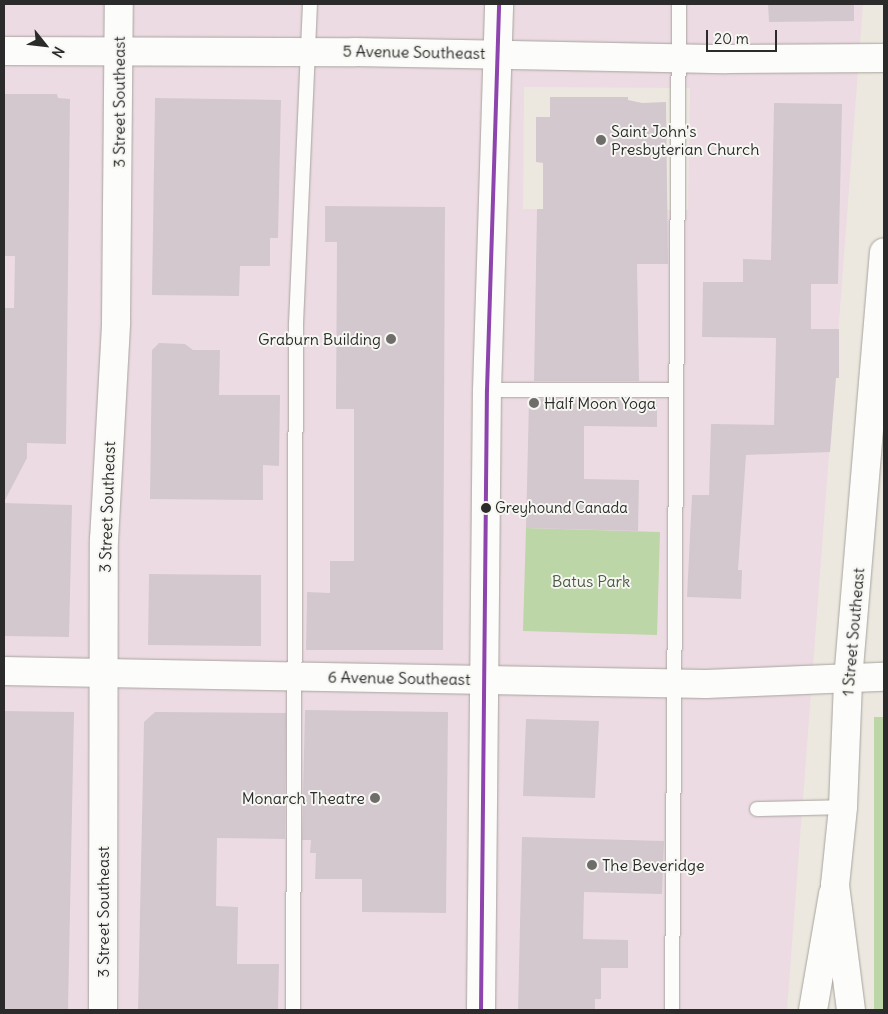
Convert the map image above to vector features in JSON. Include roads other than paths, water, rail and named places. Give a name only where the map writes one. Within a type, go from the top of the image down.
[{"type":"street","name":"3 Street Southeast","points":[[103,1010],[104,540],[116,322],[119,4]]},
{"type":"street","points":[[481,1010],[486,390],[499,4]]},
{"type":"street","name":"5 Avenue Southeast","points":[[4,51],[310,51],[679,59],[884,58]]},
{"type":"street","name":"1 Street Southeast","points":[[851,1010],[835,886],[843,807],[848,680],[884,253]]},
{"type":"street","name":"6 Avenue Southeast","points":[[4,671],[674,684],[848,680],[884,677]]},
{"type":"street","points":[[813,1010],[835,886]]},
{"type":"lane","points":[[292,1010],[296,324],[310,51],[310,4]]},
{"type":"lane","points":[[672,1010],[679,4]]},
{"type":"lane","points":[[486,390],[676,390]]},
{"type":"lane","points":[[756,809],[843,807]]},
{"type":"place","name":"Saint John's Presbyterian Church","points":[[601,140]]},
{"type":"place","name":"Graburn Building","points":[[391,339]]},
{"type":"place","name":"Half Moon Yoga","points":[[534,403]]},
{"type":"place","name":"Greyhound Canada","points":[[486,508]]},
{"type":"place","name":"Monarch Theatre","points":[[375,798]]},
{"type":"place","name":"The Beveridge","points":[[592,865]]},
{"type":"park label","name":"Batus Park","points":[[591,581]]}]
